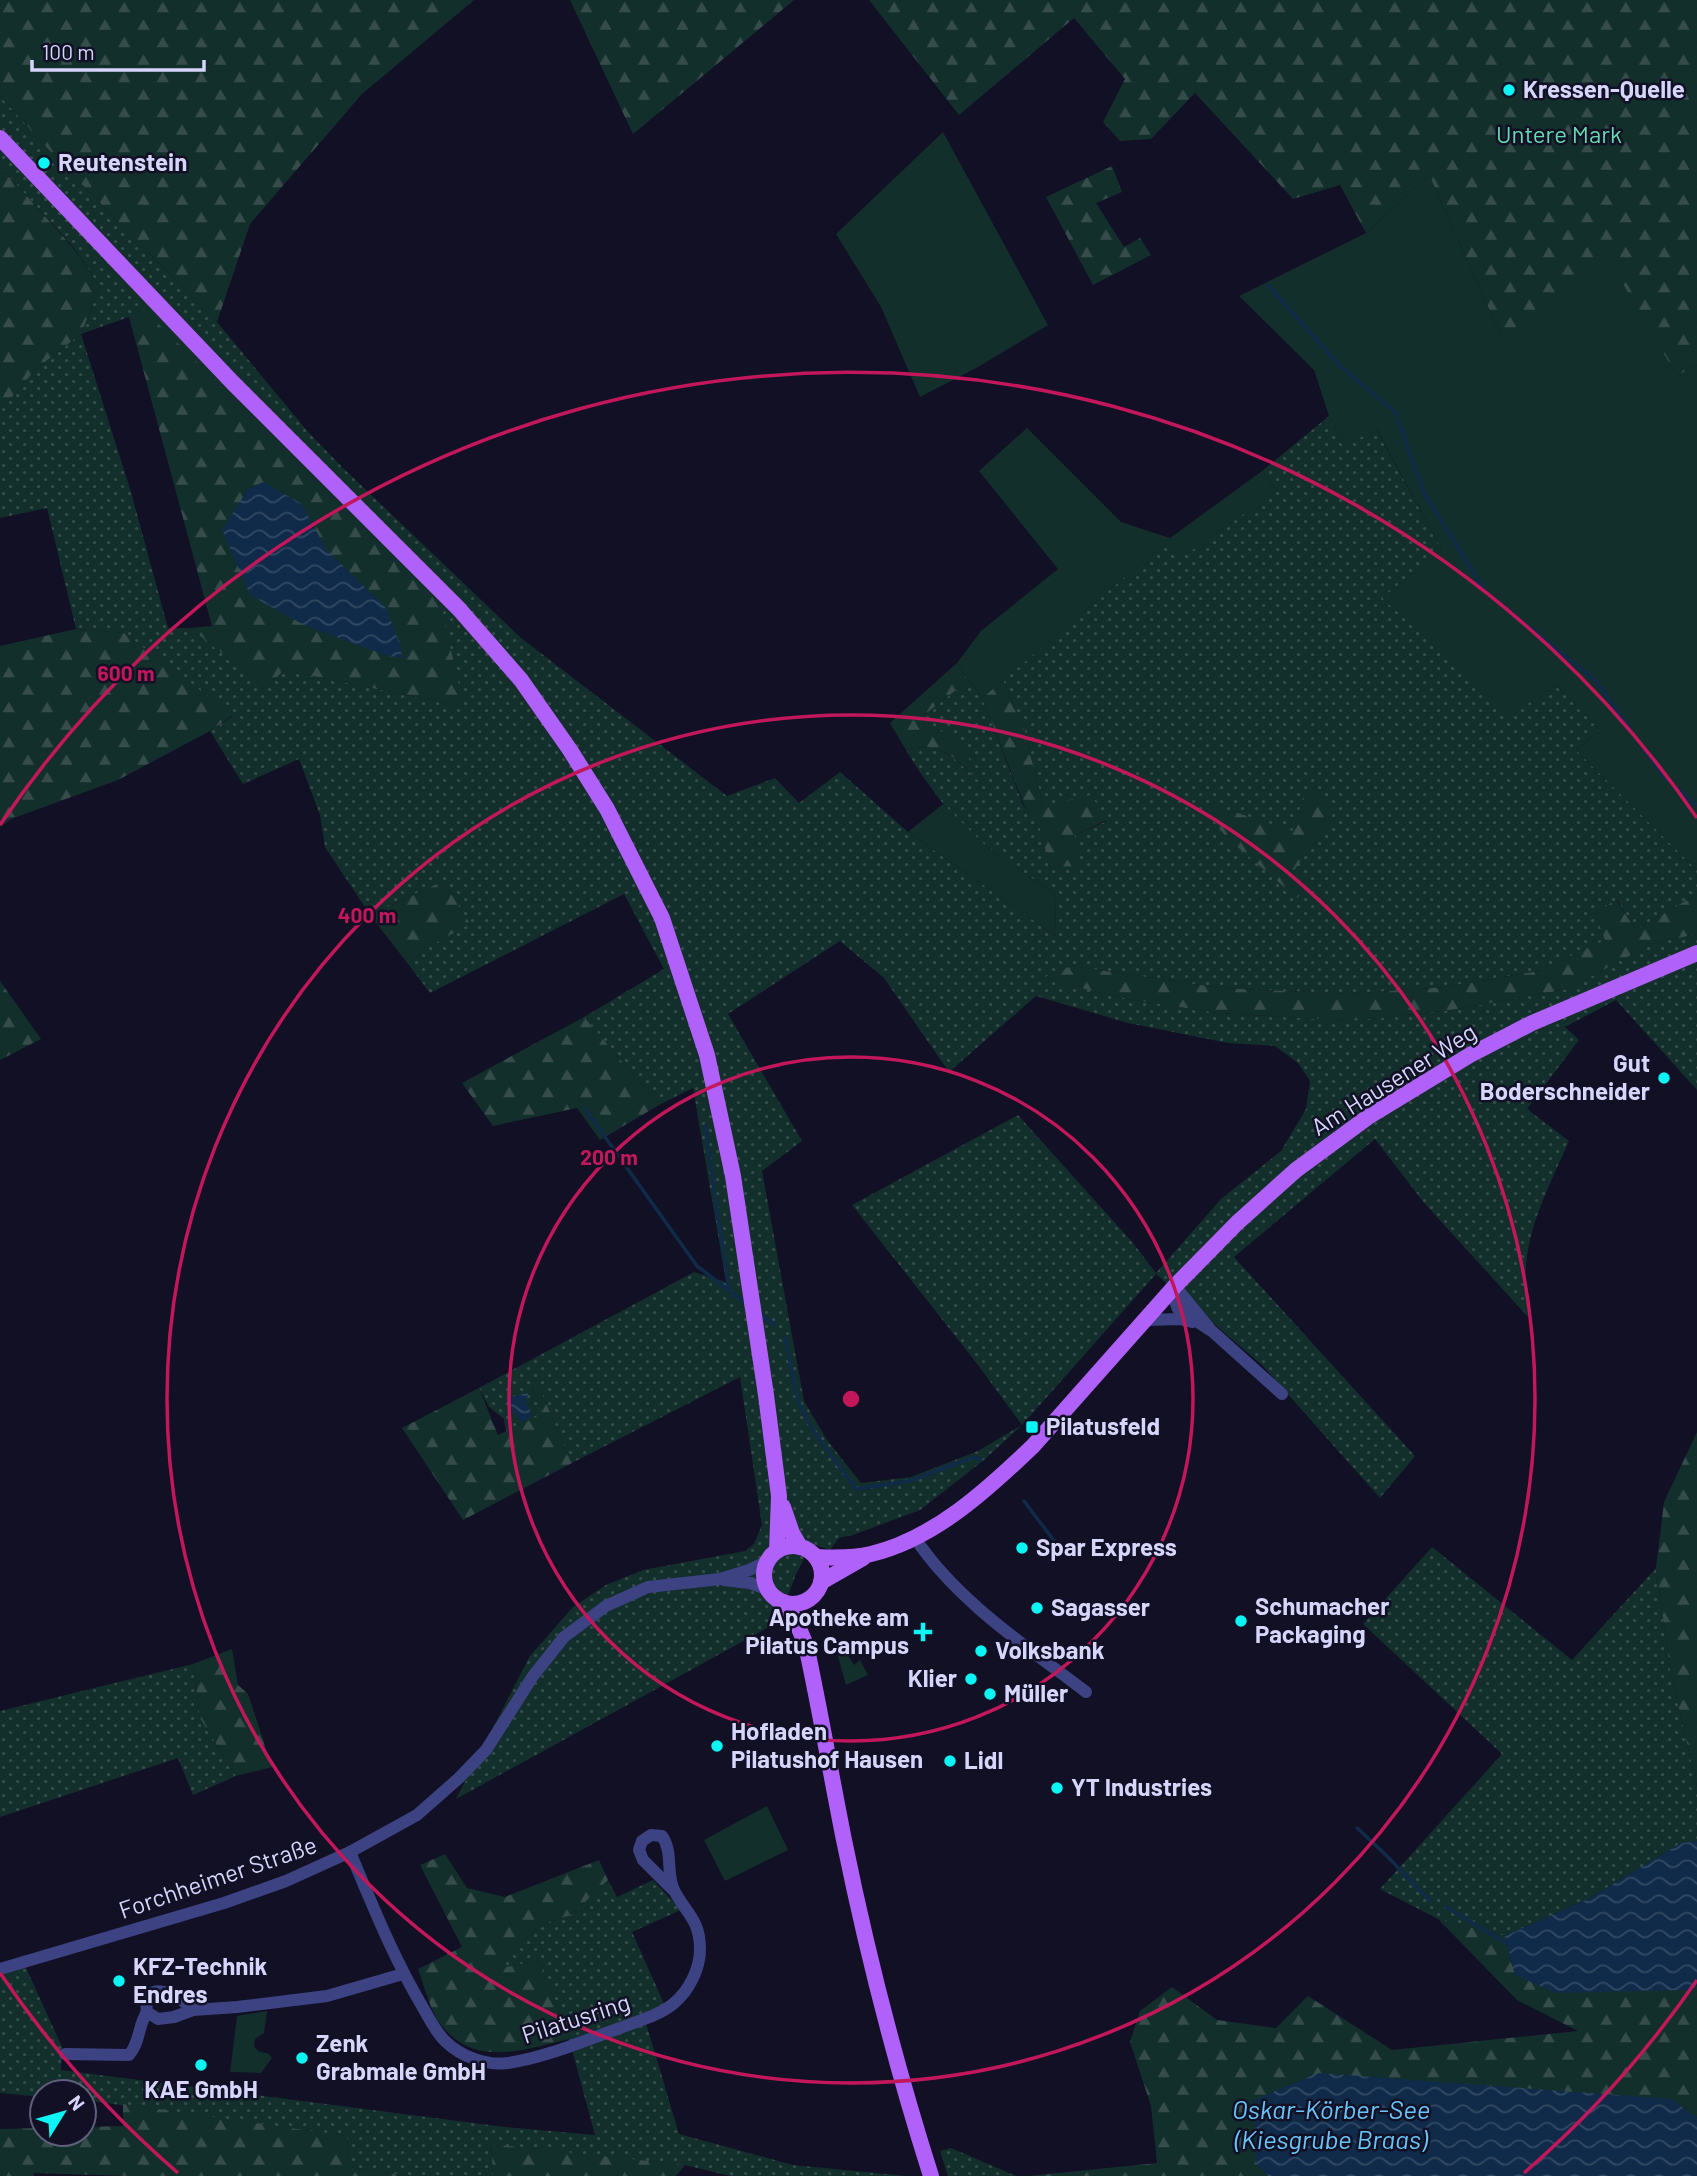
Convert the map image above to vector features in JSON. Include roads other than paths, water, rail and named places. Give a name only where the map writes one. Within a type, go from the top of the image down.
[{"type":"main road","points":[[0,138],[233,383],[459,609],[521,680],[607,809],[662,918],[707,1055],[733,1176],[779,1496],[800,1547],[816,1558],[820,1565],[821,1582]]},
{"type":"main road","name":"Am Hausener Weg","points":[[868,1555],[915,1538],[962,1507],[1014,1464],[1147,1320],[1173,1288],[1237,1223],[1276,1188],[1368,1117],[1470,1055],[1532,1023],[1697,953]]},
{"type":"main road","points":[[779,1496],[772,1556],[765,1570],[769,1590],[783,1602],[807,1645]]},
{"type":"main road","points":[[772,1556],[784,1547],[800,1547]]},
{"type":"main road","points":[[816,1558],[868,1555]]},
{"type":"main road","points":[[783,1602],[802,1602],[810,1598],[821,1582],[868,1555]]},
{"type":"main road","points":[[810,1598],[807,1645],[844,1843],[905,2089],[931,2176]]},
{"type":"street","points":[[1173,1288],[1178,1309],[1213,1332]]},
{"type":"street","points":[[1173,1288],[1213,1332],[1282,1394]]},
{"type":"street","points":[[1147,1320],[1180,1319],[1195,1322]]},
{"type":"street","points":[[915,1538],[926,1555],[980,1608],[1086,1692]]},
{"type":"street","points":[[720,1580],[749,1570],[772,1556]]},
{"type":"street","points":[[720,1580],[750,1583],[769,1590]]},
{"type":"street","name":"Forchheimer Straße","points":[[0,1969],[224,1903],[286,1881],[350,1852],[417,1815],[459,1778],[486,1750],[533,1676],[564,1637],[606,1606],[648,1587],[720,1580]]},
{"type":"street","name":"Pilatusring","points":[[350,1852],[403,1974],[440,2035],[452,2047],[488,2063],[508,2063],[571,2046],[658,2013],[673,2004],[685,1992],[695,1975],[700,1951],[695,1924],[673,1890]]},
{"type":"street","points":[[193,2010],[183,1998],[164,1991],[150,1996],[146,2003],[148,2012],[158,2020],[193,2010],[327,1996],[403,1974]]},
{"type":"street","points":[[65,2054],[129,2055],[135,2049],[143,2018],[148,2012]]},
{"type":"water","points":[[263,482],[302,504],[326,549],[386,608],[402,658],[388,656],[304,625],[250,595],[222,530],[248,489]]},
{"type":"water","points":[[528,1393],[526,1404],[531,1413],[530,1418],[521,1422],[513,1412],[509,1397]]},
{"type":"water","points":[[1697,1841],[1697,1985],[1692,1990],[1556,1993],[1515,1975],[1505,1936],[1588,1899],[1681,1843]]},
{"type":"water","name":"Oskar-Körber-See (Kiesgrube Braas)","points":[[1318,2073],[1672,2099],[1697,2118],[1697,2176],[1268,2176],[1256,2164],[1254,2100]]},
{"type":"waterway","points":[[1268,285],[1338,364],[1395,412],[1424,493],[1485,591],[1596,681],[1663,776],[1697,806]]},
{"type":"waterway","points":[[585,1109],[697,1266],[748,1305]]},
{"type":"waterway","points":[[705,1126],[729,1290]]},
{"type":"waterway","points":[[759,1314],[775,1325]]},
{"type":"waterway","points":[[785,1337],[798,1401],[812,1429],[856,1489],[909,1481],[974,1457],[981,1460]]},
{"type":"waterway","points":[[1024,1501],[1061,1550]]},
{"type":"waterway","points":[[1357,1828],[1430,1901]]},
{"type":"waterway","points":[[1446,1907],[1506,1943]]},
{"type":"place","name":"Kressen-Quelle","points":[[1509,90]]},
{"type":"place","name":"Reutenstein","points":[[44,163]]},
{"type":"place","name":"Gut Boderschneider","points":[[1664,1078]]},
{"type":"place","name":"Pilatusfeld","points":[[1032,1427]]},
{"type":"place","name":"Spar Express","points":[[1022,1548]]},
{"type":"place","name":"Sagasser","points":[[1037,1608]]},
{"type":"place","name":"Schumacher Packaging","points":[[1241,1621]]},
{"type":"place","name":"Apotheke am Pilatus Campus","points":[[923,1632]]},
{"type":"place","name":"Volksbank","points":[[981,1651]]},
{"type":"place","name":"Klier","points":[[971,1679]]},
{"type":"place","name":"Müller","points":[[990,1694]]},
{"type":"place","name":"Hofladen Pilatushof Hausen","points":[[717,1746]]},
{"type":"place","name":"Lidl","points":[[950,1761]]},
{"type":"place","name":"YT Industries","points":[[1057,1788]]},
{"type":"place","name":"KFZ-Technik Endres","points":[[119,1981]]},
{"type":"place","name":"Zenk Grabmale GmbH","points":[[302,2058]]},
{"type":"place","name":"KAE GmbH","points":[[201,2065]]},
{"type":"park label","name":"Untere Mark","points":[[1559,135]]}]
